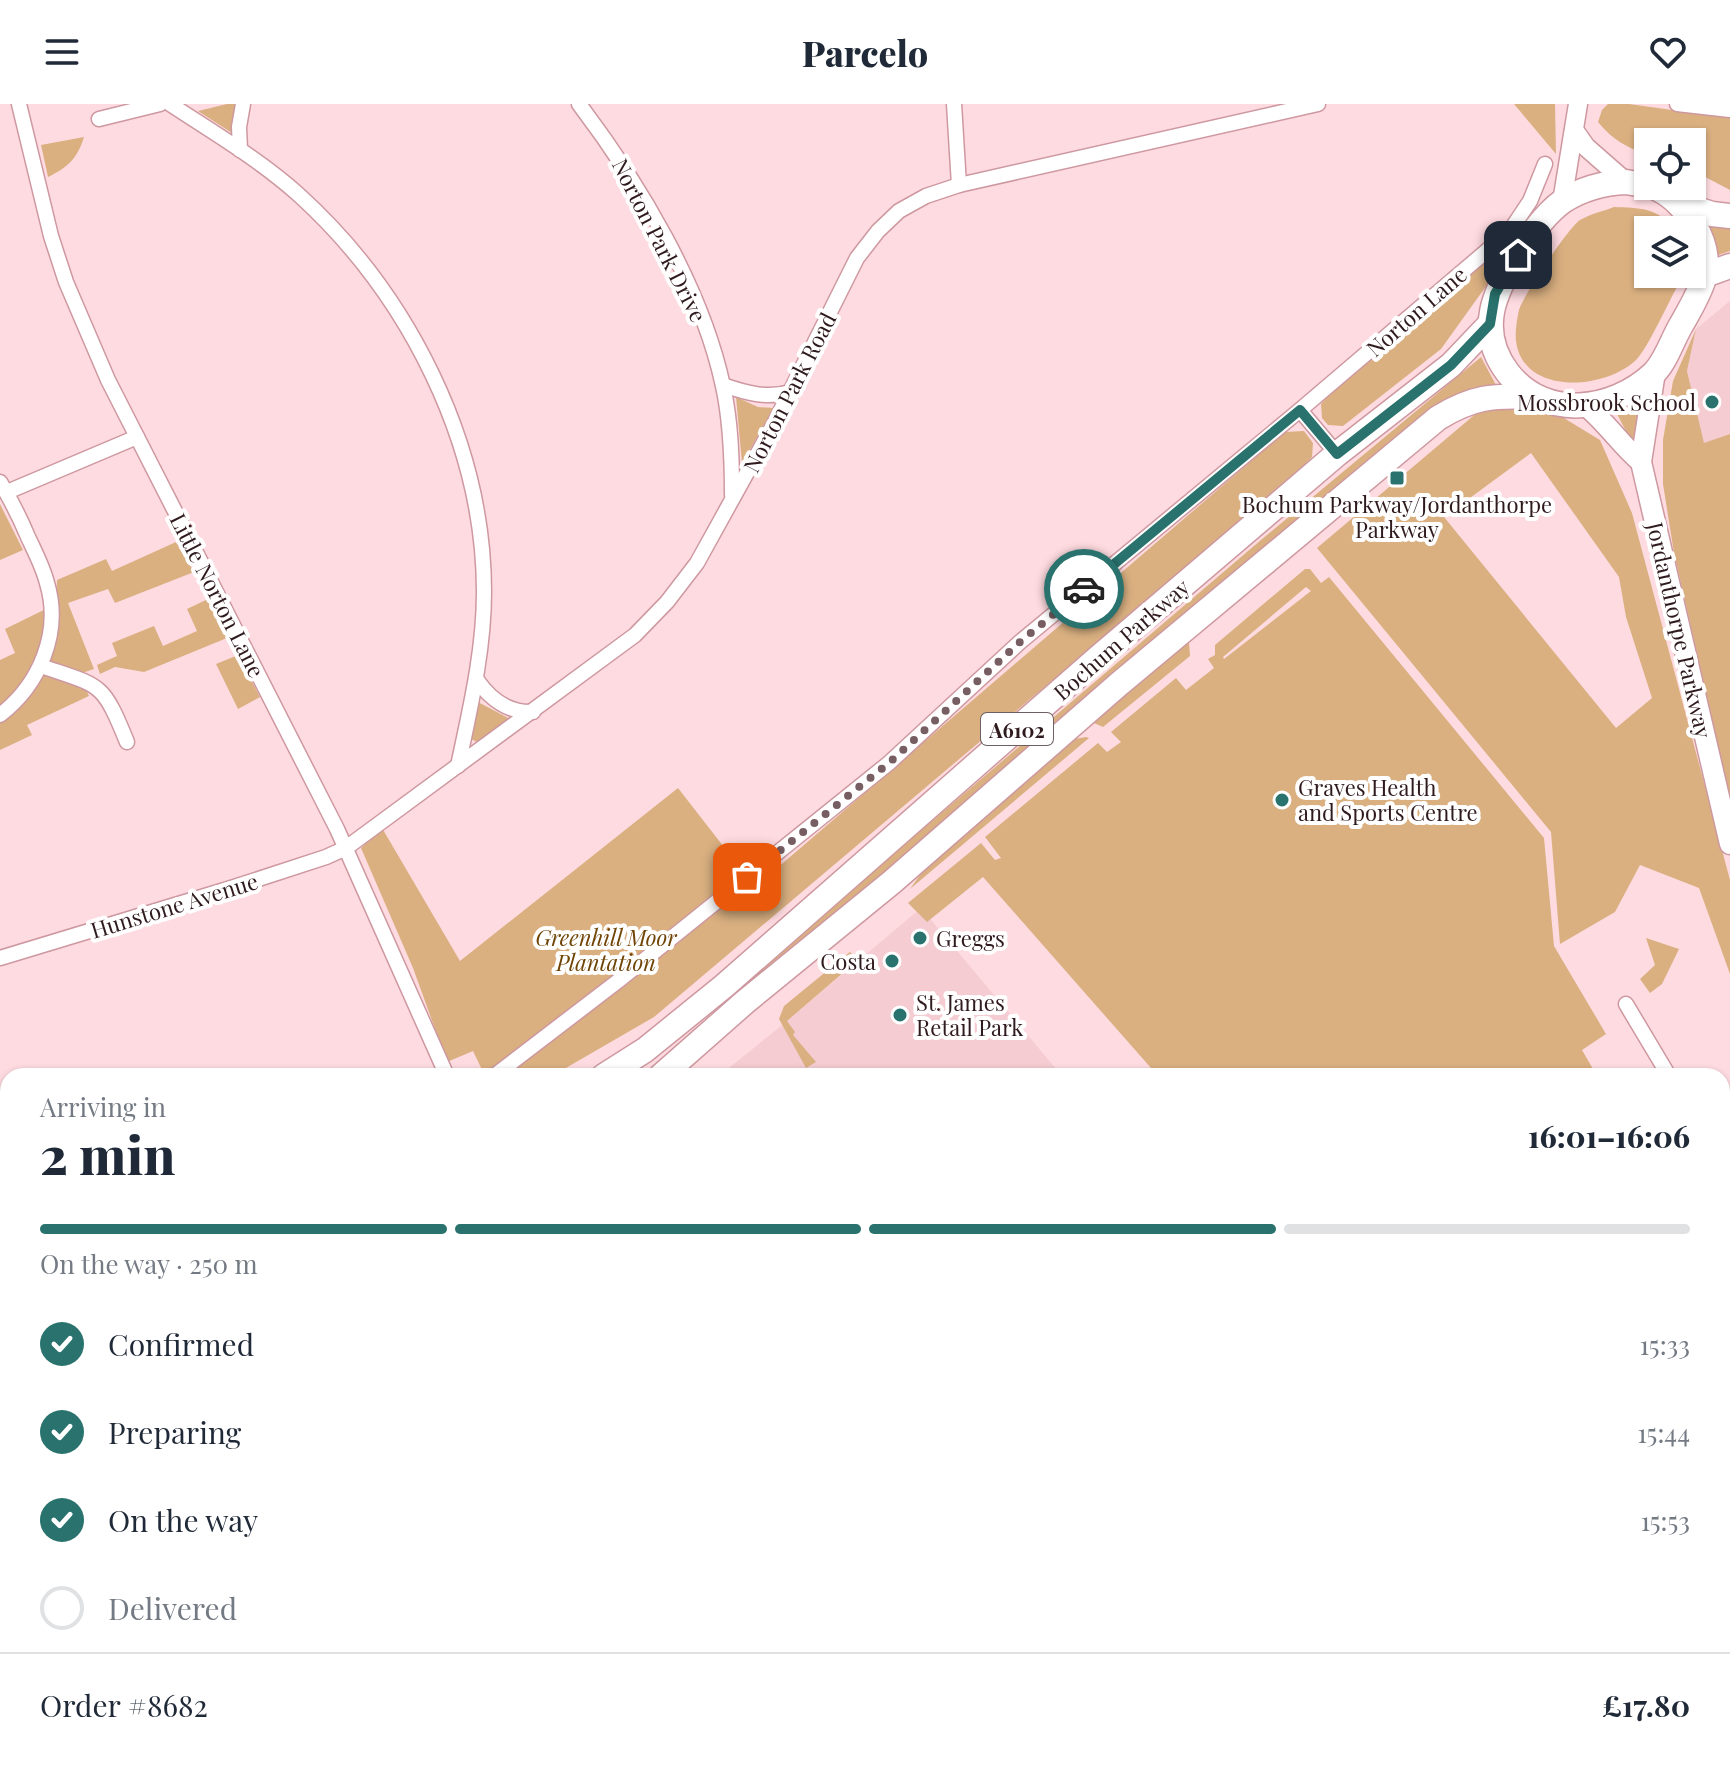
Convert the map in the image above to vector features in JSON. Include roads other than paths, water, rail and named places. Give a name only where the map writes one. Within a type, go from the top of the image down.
[{"type":"highway","points":[[1700,288],[1655,372],[1607,402],[1557,405],[1533,397],[1508,373],[1495,351],[1490,324],[1495,294],[1531,234],[1562,202],[1585,189],[1605,183],[1626,182],[1654,187],[1678,203],[1712,214],[1730,216]]},
{"type":"highway","points":[[1678,203],[1687,216]]},
{"type":"highway","points":[[1706,275],[1730,266]]},
{"type":"highway","name":"Bochum Parkway","points":[[617,1068],[645,1050],[724,986],[1099,657],[1337,454],[1451,365],[1490,324]]},
{"type":"highway","name":"Bochum Parkway","points":[[670,1068],[892,882],[1119,684],[1438,418],[1472,400],[1533,397]]},
{"type":"main road","name":"Jordanthorpe Parkway","points":[[1655,372],[1641,462],[1730,844]]},
{"type":"main road","points":[[1585,405],[1641,462]]},
{"type":"street","name":"Little Norton Lane","points":[[19,104],[44,213],[66,282],[108,380],[346,848],[443,1068]]},
{"type":"street","points":[[99,119],[160,104]]},
{"type":"street","points":[[170,104],[240,150],[299,195],[355,252],[389,296],[422,351],[439,390],[473,497],[484,592],[477,680],[458,766]]},
{"type":"street","points":[[240,150],[239,127],[243,104]]},
{"type":"street","name":"Norton Park Drive","points":[[579,104],[613,149],[701,311],[723,385],[729,419],[732,500]]},
{"type":"street","points":[[954,104],[959,185]]},
{"type":"street","name":"Norton Park Road","points":[[346,848],[635,635],[667,602],[697,563],[732,500],[791,392],[857,258],[878,231],[912,203],[959,185],[1318,104]]},
{"type":"street","points":[[1562,202],[1578,104]]},
{"type":"street","points":[[1677,104],[1730,110]]},
{"type":"street","points":[[1574,130],[1586,147],[1626,182]]},
{"type":"street","name":"Norton Lane","points":[[504,1068],[618,981],[889,763],[1020,642],[1510,231],[1530,201],[1545,164]]},
{"type":"street","points":[[723,385],[755,395],[773,396],[791,392]]},
{"type":"street","points":[[1300,410],[1337,454]]},
{"type":"street","points":[[0,715],[17,702],[41,666],[52,609],[48,584],[3,487],[137,437]]},
{"type":"street","points":[[41,666],[101,689],[111,702],[127,742]]},
{"type":"street","points":[[477,680],[501,704],[518,711],[533,712]]},
{"type":"street","name":"Hunstone Avenue","points":[[0,958],[242,884],[346,848]]},
{"type":"street","points":[[1626,1004],[1664,1068]]},
{"type":"place","name":"Mossbrook School","points":[[1712,402]]},
{"type":"place","name":"Bochum Parkway/Jordanthorpe Parkway","points":[[1397,478]]},
{"type":"place","name":"Graves Health and Sports Centre","points":[[1282,800]]},
{"type":"place","name":"Greggs","points":[[920,938]]},
{"type":"place","name":"Costa","points":[[892,961]]},
{"type":"place","name":"St. James Retail Park","points":[[900,1015]]},
{"type":"park label","name":"Greenhill Moor Plantation","points":[[606,950]]}]
